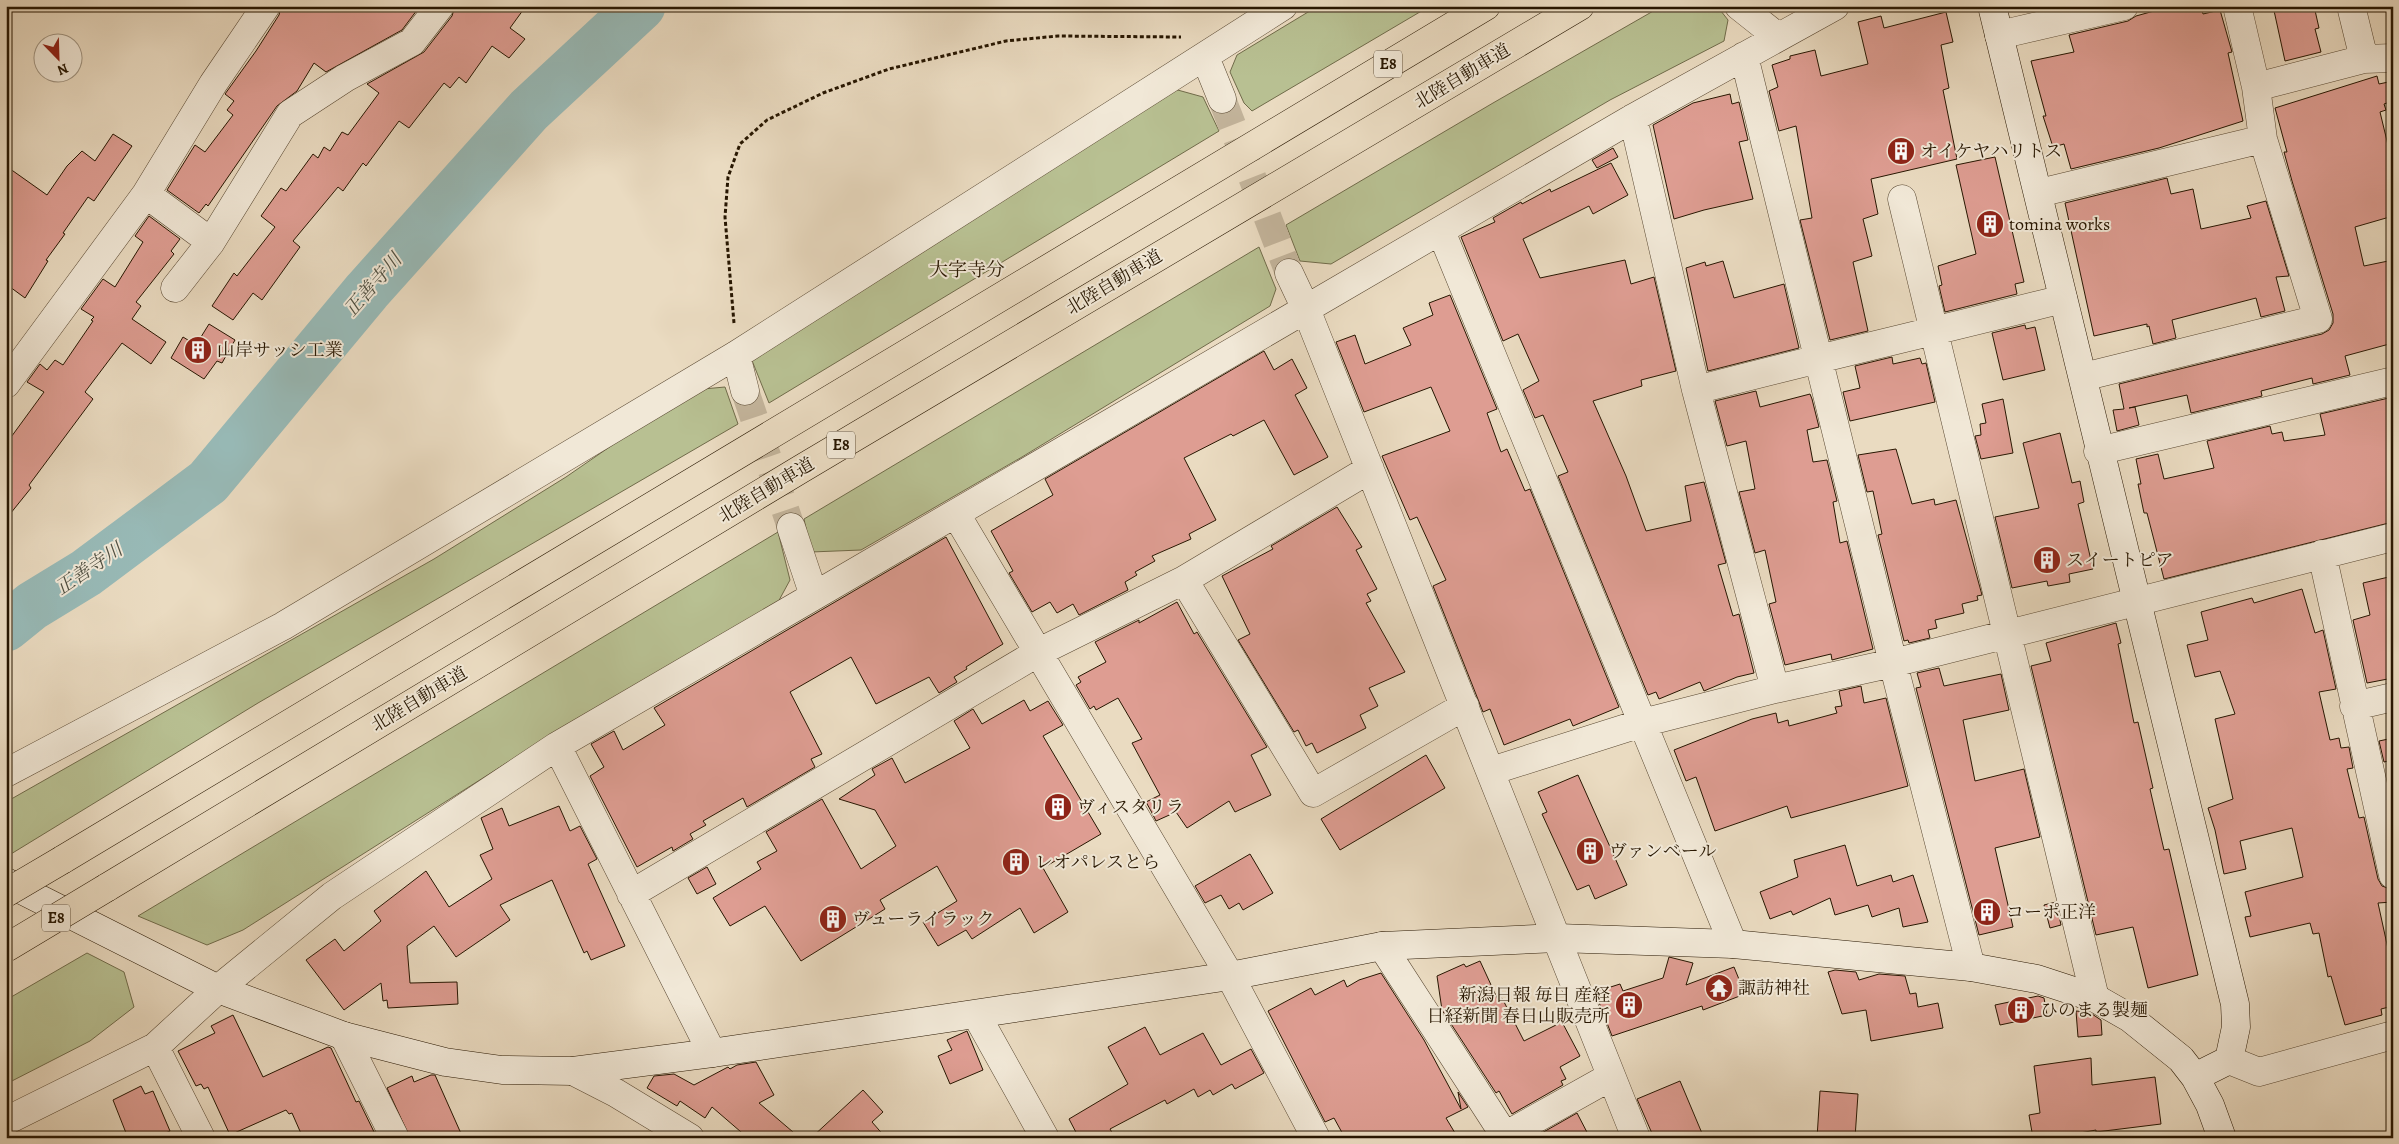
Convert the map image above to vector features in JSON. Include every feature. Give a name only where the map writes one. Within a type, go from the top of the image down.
[{"type":"highway","name":"E8","points":[[6,893],[1486,6]]},
{"type":"highway","name":"北陸自動車道","points":[[6,948],[809,464],[1580,6]]},
{"type":"street","points":[[11,367],[146,194],[213,84],[266,6]]},
{"type":"street","points":[[175,288],[211,242],[290,114],[345,78],[412,42],[440,6]]},
{"type":"street","points":[[6,773],[283,626],[736,355],[1283,6]]},
{"type":"street","points":[[1740,6],[1778,37]]},
{"type":"street","points":[[6,1121],[156,1047],[218,989],[332,896],[557,746],[1633,118],[1834,6]]},
{"type":"street","points":[[1992,6],[2083,377],[2098,451],[2137,601],[2235,1004],[2236,1028],[2229,1060]]},
{"type":"street","points":[[1999,35],[2124,6]]},
{"type":"street","points":[[2083,377],[2318,319],[2263,139],[2256,87],[2237,6]]},
{"type":"street","points":[[2351,6],[2364,59]]},
{"type":"street","points":[[1744,56],[1893,663],[1972,967]]},
{"type":"street","points":[[1205,57],[1222,99]]},
{"type":"street","points":[[2256,87],[2364,59],[2393,58]]},
{"type":"street","points":[[1633,118],[1696,390],[1775,689]]},
{"type":"street","points":[[2039,193],[2263,139]]},
{"type":"street","points":[[146,194],[211,242]]},
{"type":"street","points":[[1902,199],[2095,998]]},
{"type":"street","points":[[1441,231],[1733,944]]},
{"type":"street","points":[[1289,273],[1306,309],[1558,938],[1610,1077],[1636,1138]]},
{"type":"street","points":[[1696,390],[2063,299]]},
{"type":"street","points":[[736,355],[746,391]]},
{"type":"street","points":[[2098,451],[2393,381]]},
{"type":"street","points":[[631,894],[1039,652],[1184,580],[1370,469]]},
{"type":"street","points":[[956,514],[1230,976],[1316,1138]]},
{"type":"street","points":[[791,527],[814,596]]},
{"type":"street","points":[[1490,771],[1642,723],[1775,689],[1893,663],[2393,537]]},
{"type":"street","points":[[2322,554],[2354,706],[2384,784],[2392,868]]},
{"type":"street","points":[[1184,580],[1313,793],[1465,706]]},
{"type":"street","points":[[2354,706],[2393,698]]},
{"type":"street","points":[[557,746],[712,1054]]},
{"type":"street","points":[[6,882],[218,989],[344,1036],[445,1062],[502,1070],[573,1071],[712,1054],[977,1016],[1230,976],[1382,946],[1558,938],[1733,944],[1972,967],[2037,979],[2095,998],[2130,1018],[2158,1038],[2181,1059],[2195,1078],[2210,1105],[2222,1138]]},
{"type":"street","points":[[1382,946],[1503,1137],[1610,1077]]},
{"type":"street","points":[[977,1016],[1046,1138]]},
{"type":"street","points":[[2195,1078],[2229,1060],[2259,1072],[2393,1035]]},
{"type":"street","points":[[344,1036],[395,1138]]},
{"type":"street","points":[[156,1047],[201,1138]]},
{"type":"street","points":[[573,1071],[616,1093],[690,1138]]},
{"type":"path","points":[[736,355],[726,217],[728,177],[740,144],[768,120],[823,93],[889,69],[1006,41],[1058,36],[1185,37]]},
{"type":"green space","points":[[1318,6],[1430,6],[1252,111],[1244,103],[1230,72],[1237,55]]},
{"type":"green space","points":[[1662,6],[1717,6],[1728,20],[1724,41],[1610,100],[1331,264],[1300,261],[1286,225]]},
{"type":"green space","points":[[1174,89],[1203,97],[1219,131],[769,403],[751,358]]},
{"type":"green space","points":[[1259,247],[1276,289],[1270,306],[1022,457],[861,550],[811,552],[804,519]]},
{"type":"green space","points":[[725,387],[738,424],[258,703],[6,857],[6,802],[434,559],[566,477],[679,399],[703,389]]},
{"type":"green space","points":[[778,532],[790,580],[777,604],[524,752],[243,930],[207,945],[138,916]]},
{"type":"green space","points":[[87,953],[124,972],[134,1007],[90,1041],[6,1084],[6,1000]]},
{"type":"building","points":[[281,6],[420,6],[402,30],[326,72],[314,63],[297,91],[277,106],[208,206],[206,204],[199,213],[167,190],[195,145],[205,152],[233,115],[227,110],[234,101],[225,94],[279,15]]},
{"type":"building","points":[[455,6],[526,6],[510,28],[525,39],[509,58],[492,46],[466,83],[459,77],[450,88],[444,83],[409,128],[399,121],[366,166],[363,163],[343,191],[338,187],[293,241],[300,247],[262,300],[253,293],[233,320],[212,306],[234,273],[237,276],[275,227],[261,216],[281,188],[286,191],[313,154],[318,158],[324,147],[330,151],[342,132],[348,135],[379,93],[367,84],[424,52],[452,16]]},
{"type":"building","points":[[2172,6],[2201,6],[2203,14],[2220,10],[2232,52],[2228,53],[2243,121],[2159,148],[2071,169],[2064,144],[2053,147],[2043,116],[2046,116],[2031,61],[2074,52],[2069,35],[2128,21],[2136,16]]},
{"type":"building","points":[[2273,6],[2314,6],[2319,28],[2315,29],[2321,52],[2285,61]]},
{"type":"building","points":[[1946,12],[1953,42],[1941,45],[1949,88],[1943,90],[1957,159],[1871,179],[1878,214],[1863,219],[1872,256],[1853,262],[1868,331],[1830,340],[1800,220],[1812,218],[1796,126],[1779,131],[1769,91],[1778,87],[1772,65],[1790,59],[1790,56],[1815,50],[1821,76],[1868,64],[1858,22],[1881,16],[1884,28]]},
{"type":"building","points":[[2377,76],[2379,84],[2393,81],[2393,101],[2384,104],[2386,110],[2380,112],[2393,166],[2393,216],[2355,227],[2364,266],[2393,260],[2393,343],[2345,356],[2350,375],[2313,384],[2312,378],[2261,391],[2262,396],[2191,413],[2187,395],[2129,408],[2135,407],[2139,425],[2117,431],[2113,410],[2124,409],[2119,384],[2322,334],[2329,330],[2333,323],[2333,314],[2292,181],[2284,152],[2287,152],[2275,108]]},
{"type":"building","points":[[1730,94],[1732,104],[1739,102],[1748,140],[1739,142],[1753,199],[1674,219],[1653,125],[1693,103]]},
{"type":"building","points":[[113,134],[132,146],[94,201],[88,197],[46,260],[48,261],[25,298],[6,284],[6,166],[47,195],[67,166],[82,151],[95,161]]},
{"type":"building","points":[[1613,148],[1618,157],[1597,168],[1592,160]]},
{"type":"building","name":"tomina works","points":[[1995,157],[2024,282],[2015,284],[2017,294],[1945,312],[1939,286],[1942,285],[1938,266],[1976,254],[1956,165]]},
{"type":"building","points":[[1611,163],[1628,195],[1593,214],[1589,206],[1523,239],[1540,278],[1625,260],[1631,284],[1654,277],[1676,371],[1641,380],[1642,386],[1593,401],[1626,476],[1646,531],[1691,521],[1685,486],[1704,482],[1726,563],[1718,565],[1733,616],[1739,614],[1754,673],[1737,677],[1704,691],[1700,682],[1659,699],[1656,692],[1648,695],[1558,476],[1568,472],[1543,415],[1535,418],[1523,390],[1539,381],[1518,334],[1503,341],[1461,237],[1495,222],[1493,218],[1521,202],[1522,204],[1550,189],[1551,192]]},
{"type":"building","points":[[2167,178],[2171,194],[2193,189],[2201,229],[2251,218],[2247,206],[2266,201],[2289,276],[2276,277],[2285,311],[2261,317],[2256,298],[2172,320],[2176,338],[2153,344],[2147,324],[2094,336],[2065,203]]},
{"type":"building","points":[[149,216],[180,239],[171,251],[174,254],[136,302],[141,306],[132,319],[166,342],[151,364],[122,343],[85,392],[93,399],[29,485],[31,488],[6,519],[6,444],[44,392],[27,382],[40,364],[47,370],[55,360],[63,365],[93,321],[91,320],[94,317],[81,309],[103,279],[115,287],[143,242],[135,236]]},
{"type":"building","points":[[1723,261],[1734,298],[1784,284],[1799,348],[1708,371],[1686,268],[1705,262],[1706,266]]},
{"type":"building","points":[[1450,295],[1497,409],[1487,413],[1501,452],[1507,449],[1525,491],[1530,489],[1619,707],[1573,726],[1570,719],[1504,745],[1490,709],[1483,712],[1433,586],[1446,580],[1417,517],[1410,520],[1382,456],[1450,431],[1431,387],[1364,412],[1336,342],[1355,335],[1365,364],[1411,345],[1403,328],[1433,315],[1429,303]]},
{"type":"building","name":"山岸サッシ工業","points":[[209,324],[235,340],[222,363],[217,361],[204,379],[171,358],[183,337],[196,345]]},
{"type":"building","points":[[2025,325],[2026,329],[2035,327],[2045,370],[2003,380],[1992,333]]},
{"type":"building","points":[[1264,351],[1274,370],[1292,359],[1307,388],[1295,395],[1328,457],[1294,475],[1264,420],[1233,436],[1231,434],[1184,458],[1216,520],[1189,534],[1191,539],[1152,556],[1155,561],[1135,572],[1137,575],[1125,582],[1128,590],[1079,615],[1073,604],[1057,613],[1050,602],[1032,612],[1009,573],[1013,571],[991,531],[1053,495],[1045,479]]},
{"type":"building","points":[[1892,357],[1893,364],[1920,358],[1922,364],[1926,363],[1935,402],[1850,421],[1843,392],[1860,388],[1855,366]]},
{"type":"building","points":[[1756,391],[1760,407],[1810,394],[1819,427],[1807,430],[1813,462],[1827,460],[1837,501],[1833,502],[1840,543],[1847,541],[1873,649],[1832,660],[1831,654],[1785,665],[1769,604],[1776,602],[1765,550],[1755,553],[1739,492],[1755,489],[1746,441],[1727,446],[1715,401]]},
{"type":"building","points":[[2393,397],[2393,522],[2164,579],[2147,513],[2144,513],[2138,484],[2141,484],[2136,459],[2158,454],[2164,479],[2214,468],[2207,441],[2270,426],[2272,434],[2282,432],[2284,441],[2325,435],[2320,414]]},
{"type":"building","points":[[2003,399],[2013,453],[1981,459],[1975,436],[1981,435],[1980,424],[1986,423],[1982,404]]},
{"type":"building","points":[[2060,433],[2072,483],[2080,481],[2084,502],[2078,504],[2093,569],[2069,574],[2070,582],[2048,586],[2047,581],[2012,588],[1995,517],[2039,508],[2023,443]]},
{"type":"building","points":[[1896,449],[1912,504],[1934,499],[1935,505],[1956,500],[1982,595],[1977,596],[1978,600],[1962,604],[1964,613],[1935,620],[1937,628],[1928,630],[1930,638],[1909,643],[1908,640],[1904,641],[1878,535],[1882,534],[1873,491],[1867,492],[1858,455]]},
{"type":"building","points":[[1337,507],[1362,547],[1356,550],[1377,589],[1367,594],[1371,601],[1366,603],[1405,672],[1369,688],[1378,706],[1360,715],[1366,728],[1317,753],[1312,743],[1306,746],[1298,730],[1294,732],[1238,640],[1250,634],[1222,576],[1273,549],[1271,546]]},
{"type":"building","points":[[946,537],[1003,644],[966,667],[967,669],[954,677],[957,682],[939,693],[929,677],[876,704],[851,657],[790,692],[822,754],[811,759],[815,767],[747,807],[743,798],[703,821],[706,825],[690,834],[693,839],[673,851],[672,847],[637,867],[590,776],[604,767],[591,744],[614,731],[623,750],[665,725],[654,708]]},
{"type":"building","points":[[2393,576],[2393,678],[2367,683],[2353,620],[2370,615],[2363,583]]},
{"type":"building","points":[[2302,589],[2315,633],[2323,630],[2336,689],[2319,692],[2330,740],[2339,738],[2341,748],[2349,747],[2353,768],[2347,769],[2359,818],[2364,817],[2378,879],[2382,886],[2393,890],[2393,902],[2378,903],[2393,972],[2393,1006],[2381,1009],[2382,1015],[2345,1025],[2331,976],[2328,977],[2319,933],[2313,934],[2310,923],[2250,937],[2245,917],[2251,916],[2245,892],[2303,877],[2292,828],[2240,841],[2246,869],[2224,874],[2215,830],[2208,808],[2233,799],[2215,719],[2235,714],[2220,671],[2195,677],[2187,645],[2208,640],[2201,612],[2252,598],[2254,603]]},
{"type":"building","points":[[1177,602],[1194,634],[1197,632],[1267,747],[1251,755],[1271,795],[1235,812],[1229,801],[1187,828],[1176,812],[1156,821],[1146,802],[1160,795],[1132,743],[1142,739],[1118,698],[1096,710],[1094,706],[1090,709],[1076,685],[1081,682],[1078,677],[1106,662],[1095,642],[1139,620],[1139,623]]},
{"type":"building","points":[[2116,623],[2121,643],[2118,644],[2134,723],[2138,722],[2153,788],[2150,789],[2164,850],[2169,849],[2198,975],[2148,988],[2133,927],[2096,935],[2031,666],[2051,661],[2046,643]]},
{"type":"building","points":[[1939,668],[1944,686],[2001,674],[2009,710],[1963,720],[1975,781],[2024,769],[2040,837],[1995,848],[2013,927],[1979,935],[1916,688],[1921,687],[1917,673]]},
{"type":"building","points":[[1861,686],[1864,703],[1886,698],[1908,786],[1791,818],[1787,806],[1715,831],[1696,777],[1686,781],[1674,750],[1752,719],[1776,713],[1778,723],[1788,720],[1789,726],[1837,713],[1835,707],[1842,706],[1839,691]]},
{"type":"building","points":[[1024,700],[1030,711],[1048,701],[1063,725],[1043,736],[1101,834],[1043,868],[1068,912],[1034,933],[1020,908],[972,939],[966,930],[938,946],[923,922],[957,901],[937,866],[880,900],[885,909],[801,961],[765,906],[730,926],[713,898],[761,869],[757,862],[777,851],[766,832],[822,799],[861,869],[896,846],[875,810],[839,799],[875,775],[872,769],[892,758],[905,783],[970,748],[954,721],[973,709],[982,724]]},
{"type":"building","points":[[2393,738],[2393,760],[2384,762],[2379,741]]},
{"type":"building","points":[[1426,755],[1445,788],[1340,850],[1321,819]]},
{"type":"building","name":"ヴァンベール","points":[[1578,775],[1627,885],[1595,899],[1589,885],[1577,890],[1542,814],[1547,812],[1538,792]]},
{"type":"building","points":[[559,806],[570,831],[580,826],[597,859],[588,864],[625,946],[591,960],[587,951],[584,953],[552,880],[500,905],[510,920],[456,957],[434,926],[407,946],[410,983],[457,982],[458,1004],[388,1008],[387,1000],[383,1001],[381,983],[344,1010],[306,960],[335,939],[344,951],[381,921],[374,911],[426,871],[449,907],[492,879],[480,855],[493,849],[481,818],[502,808],[509,826]]},
{"type":"building","points":[[1845,845],[1857,886],[1891,875],[1893,882],[1913,875],[1928,922],[1903,927],[1899,908],[1872,917],[1868,905],[1835,915],[1830,898],[1793,915],[1791,911],[1770,919],[1760,892],[1798,877],[1794,860]]},
{"type":"building","points":[[1250,854],[1273,893],[1243,910],[1239,903],[1229,909],[1221,895],[1205,903],[1195,886]]},
{"type":"building","points":[[707,867],[716,884],[697,894],[688,878]]},
{"type":"building","points":[[2056,902],[2061,925],[2050,928],[2044,905]]},
{"type":"building","points":[[1669,957],[1693,963],[1686,985],[1734,967],[1745,994],[1703,1010],[1702,1006],[1612,1036],[1595,992],[1620,984],[1623,991],[1663,978]]},
{"type":"building","points":[[1480,961],[1498,1000],[1502,998],[1524,1041],[1562,1022],[1580,1056],[1560,1067],[1566,1079],[1561,1081],[1563,1085],[1512,1114],[1499,1091],[1496,1093],[1442,1010],[1437,976],[1464,964],[1466,967]]},
{"type":"building","points":[[1835,970],[1856,972],[1859,980],[1879,974],[1905,976],[1910,994],[1916,993],[1918,1007],[1938,1003],[1943,1028],[1871,1041],[1866,1010],[1842,1014],[1828,972]]},
{"type":"building","points":[[1381,973],[1424,1040],[1461,1109],[1458,1092],[1468,1107],[1446,1118],[1458,1138],[1345,1138],[1334,1118],[1325,1122],[1268,1011],[1311,988],[1315,995],[1344,980],[1347,987],[1359,980]]},
{"type":"building","name":"ひのまる製麺","points":[[2038,996],[2044,998],[2047,1015],[2000,1025],[1995,1005]]},
{"type":"building","points":[[2076,1011],[2089,1012],[2101,1020],[2102,1035],[2078,1037]]},
{"type":"building","points":[[233,1015],[263,1077],[328,1047],[331,1048],[356,1102],[359,1101],[377,1138],[303,1138],[292,1113],[289,1114],[286,1110],[230,1135],[208,1087],[204,1089],[201,1084],[196,1086],[178,1051],[215,1033],[211,1026]]},
{"type":"building","points":[[1145,1027],[1160,1055],[1203,1033],[1221,1065],[1251,1049],[1264,1073],[1235,1089],[1232,1084],[1213,1095],[1210,1090],[1198,1097],[1194,1089],[1167,1104],[1165,1100],[1110,1129],[1115,1138],[1079,1138],[1069,1119],[1128,1084],[1108,1047]]},
{"type":"building","points":[[967,1031],[983,1070],[950,1084],[938,1056],[952,1050],[947,1040]]},
{"type":"building","points":[[2091,1058],[2092,1085],[2155,1077],[2161,1124],[2096,1132],[2096,1130],[2053,1138],[2033,1138],[2029,1115],[2040,1113],[2034,1066]]},
{"type":"building","points":[[756,1062],[774,1095],[759,1103],[800,1138],[748,1138],[712,1107],[705,1118],[680,1101],[677,1106],[647,1088],[654,1076],[674,1074],[694,1085],[728,1067],[730,1069],[737,1065]]},
{"type":"building","points":[[435,1075],[463,1138],[410,1138],[387,1088],[412,1076],[414,1082]]},
{"type":"building","points":[[1680,1081],[1704,1138],[1654,1138],[1637,1099]]},
{"type":"building","points":[[141,1086],[145,1094],[153,1091],[170,1131],[155,1138],[128,1138],[113,1100]]},
{"type":"building","points":[[863,1090],[883,1112],[872,1122],[886,1138],[811,1138]]},
{"type":"building","points":[[1820,1091],[1858,1094],[1855,1138],[1817,1138]]},
{"type":"building","points":[[1577,1113],[1590,1138],[1533,1138]]},
{"type":"waterway","name":"正善寺川","points":[[6,627],[32,606],[86,573],[208,482],[367,291],[529,110],[641,6]]},
{"type":"tunnel","points":[[1222,99],[1289,273]]},
{"type":"tunnel","points":[[745,391],[791,527]]},
{"type":"place","name":"オイケヤハリトス","points":[[1901,151]]},
{"type":"place","name":"tomina works","points":[[1990,224]]},
{"type":"place","name":"山岸サッシ工業","points":[[198,350]]},
{"type":"place","name":"スイートピア","points":[[2047,560]]},
{"type":"place","name":"ヴィスタリラ","points":[[1058,807]]},
{"type":"place","name":"ヴァンベール","points":[[1590,851]]},
{"type":"place","name":"レオパレスとら","points":[[1016,862]]},
{"type":"place","name":"コーポ正洋","points":[[1987,912]]},
{"type":"place","name":"ヴューライラック","points":[[833,919]]},
{"type":"place","name":"諏訪神社","points":[[1719,988]]},
{"type":"place","name":"新潟日報 毎日 産経 日経新聞 春日山販売所","points":[[1629,1005]]},
{"type":"place","name":"ひのまる製麺","points":[[2021,1010]]},
{"type":"district","name":"大字寺分","points":[[967,270]]}]
